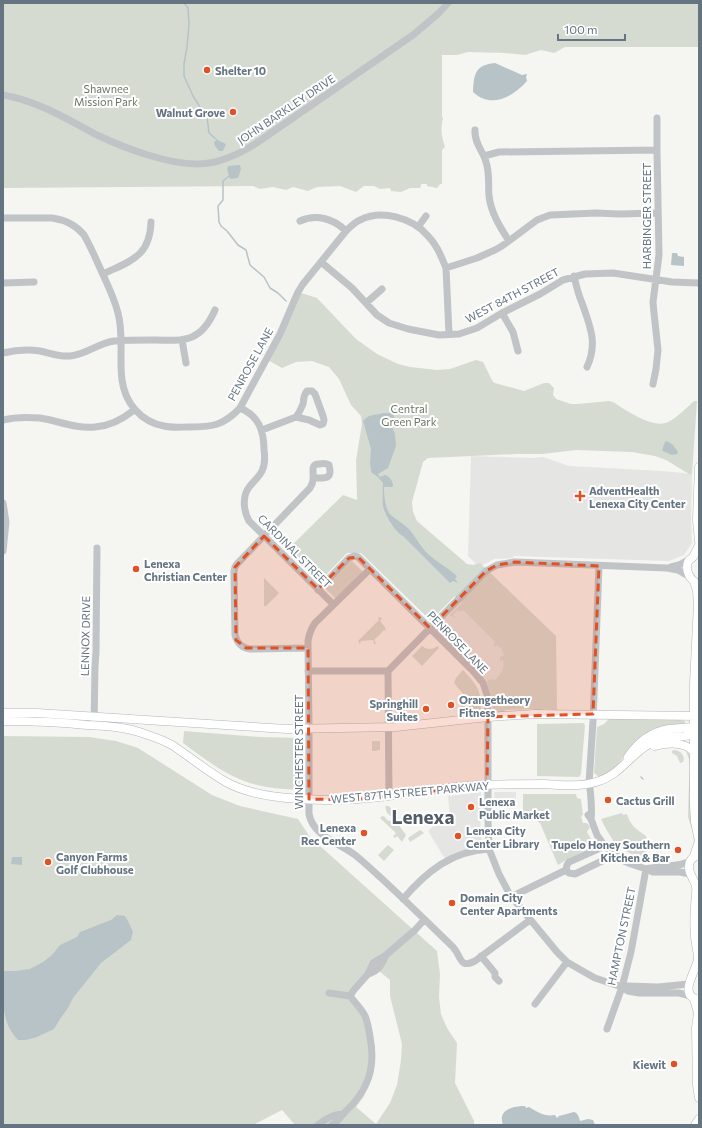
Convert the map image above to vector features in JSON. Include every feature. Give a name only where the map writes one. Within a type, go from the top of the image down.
[{"type":"main road","points":[[699,467],[697,520],[699,541]]},
{"type":"main road","points":[[699,545],[687,568],[688,574],[694,581],[697,591],[698,604],[697,730],[694,752],[694,810],[699,841],[695,857],[689,866],[694,877],[696,890],[695,938],[698,955],[688,988],[694,998],[698,1013],[696,1028],[697,1085],[699,1098]]},
{"type":"main road","name":"WEST 87TH STREET PARKWAY","points":[[3,713],[38,713],[94,721],[133,730],[170,744],[213,774],[240,788],[254,793],[275,797],[327,800],[353,800],[469,786],[589,784],[605,779],[615,773],[640,751],[655,741],[684,736],[697,730]]},
{"type":"main road","name":"WEST 87TH STREET PARKWAY","points":[[3,721],[63,723],[94,721],[309,729],[389,728],[488,717],[534,714],[696,715]]},
{"type":"main road","points":[[624,766],[649,747],[661,744],[685,745],[691,748],[694,752]]},
{"type":"main road","points":[[690,982],[693,978],[699,976]]},
{"type":"main road","points":[[697,1125],[699,1119]]},
{"type":"street","name":"JOHN BARKLEY DRIVE","points":[[3,95],[38,104],[100,136],[141,153],[176,163],[209,163],[233,156],[258,142],[413,35],[448,3]]},
{"type":"street","name":"HARBINGER STREET","points":[[653,384],[658,350],[653,302],[659,255],[657,118]]},
{"type":"street","points":[[475,130],[476,140],[484,156],[488,170],[489,195],[496,220],[509,241]]},
{"type":"street","points":[[484,156],[494,152],[657,150]]},
{"type":"street","points":[[446,268],[477,258],[502,246],[537,220],[550,215],[658,213]]},
{"type":"street","name":"PENROSE LANE","points":[[3,218],[52,218],[67,221],[84,235],[113,297],[118,313],[122,340],[123,384],[126,396],[134,410],[147,420],[171,428],[204,428],[218,424],[224,422],[240,408],[280,334],[303,284],[346,231],[354,223],[362,219],[378,216],[398,218],[418,227],[427,235],[438,249],[446,268],[449,334]]},
{"type":"street","points":[[418,227],[426,216]]},
{"type":"street","points":[[300,221],[312,218],[330,219],[346,231]]},
{"type":"street","points":[[102,274],[128,262],[140,254],[148,242],[151,222]]},
{"type":"street","name":"WEST 84TH STREET","points":[[321,262],[352,288],[377,315],[389,323],[398,327],[439,335],[459,334],[477,328],[563,280],[574,276],[594,273],[613,274],[672,282],[699,283]]},
{"type":"street","points":[[574,276],[577,291],[588,318],[592,335],[591,353],[587,367]]},
{"type":"street","points":[[3,283],[34,282]]},
{"type":"street","points":[[366,303],[382,289]]},
{"type":"street","points":[[3,353],[15,350],[30,350],[61,356],[75,356],[106,342],[122,340],[182,340],[194,336],[205,328],[215,310]]},
{"type":"street","points":[[502,313],[513,332],[518,352]]},
{"type":"street","points":[[182,340],[186,363]]},
{"type":"street","points":[[240,408],[246,410],[254,418],[262,430],[296,417],[300,412],[305,394],[307,391],[312,391],[315,394],[324,416],[323,424],[316,424],[309,420],[296,417]]},
{"type":"street","points":[[3,420],[17,418],[40,418],[77,426],[96,428],[113,423],[134,410]]},
{"type":"street","name":"CARDINAL STREET","points":[[262,430],[264,443],[264,464],[259,475],[246,491],[245,510],[249,521],[333,604]]},
{"type":"street","points":[[308,648],[250,649],[238,643],[235,635],[235,567],[307,492],[314,478]]},
{"type":"street","points":[[3,503],[6,522],[3,551]]},
{"type":"street","name":"LENNOX DRIVE","points":[[94,721],[97,548]]},
{"type":"street","name":"PENROSE LANE","points":[[318,590],[351,557],[356,556],[473,671],[483,683],[487,695],[488,717],[487,785],[489,849],[499,874],[511,897],[549,943],[568,962],[595,978],[622,987],[628,991],[638,993],[674,993],[694,998]]},
{"type":"street","points":[[667,568],[679,565],[694,556]]},
{"type":"street","points":[[308,671],[388,671],[486,571],[497,565],[515,562],[667,568],[678,570],[694,581]]},
{"type":"street","points":[[599,566],[589,784],[591,819],[604,845],[612,853],[631,864],[646,868],[652,872],[682,872],[694,877]]},
{"type":"street","name":"WINCHESTER STREET","points":[[370,569],[333,604],[311,629],[308,641],[310,820],[315,827],[328,838],[355,854],[453,947],[464,964],[469,964],[481,956]]},
{"type":"street","points":[[388,671],[389,796]]},
{"type":"street","points":[[511,897],[566,870],[569,862],[604,845]]},
{"type":"street","points":[[403,899],[431,870],[449,859],[474,850],[489,849]]},
{"type":"street","points":[[566,870],[569,873],[575,874],[604,860],[612,853]]},
{"type":"street","points":[[646,868],[682,864],[695,857]]},
{"type":"street","name":"HAMPTON STREET","points":[[607,1029],[622,987],[631,952],[646,868]]},
{"type":"street","points":[[350,996],[368,974],[373,963],[386,955],[415,930],[424,920]]},
{"type":"street","points":[[499,981],[495,977],[495,973],[481,956],[530,920]]},
{"type":"street","points":[[535,1004],[568,962]]},
{"type":"street","points":[[622,987],[658,987],[690,982]]},
{"type":"street","points":[[329,994],[350,996],[366,1018],[372,1044],[371,1070],[364,1089],[358,1099],[340,1119],[332,1125]]},
{"type":"street","points":[[318,1125],[323,1120],[337,1114],[343,1114]]},
{"type":"highlighted area","points":[[264,536],[318,589],[349,558],[358,557],[430,628],[486,571],[497,565],[515,562],[599,566],[593,714],[488,717],[487,785],[353,800],[309,799],[308,648],[246,648],[236,640],[235,567]]},
{"type":"shaded area","points":[[495,63],[522,75],[527,74],[527,81],[509,96],[502,99],[487,100],[473,92],[475,75],[483,66]]},
{"type":"shaded area","points":[[217,140],[226,144],[223,151],[219,151],[215,146],[214,142]]},
{"type":"shaded area","points":[[240,165],[241,169],[238,178],[230,179],[227,169],[228,166]]},
{"type":"shaded area","points":[[672,253],[677,253],[678,256],[684,257],[684,266],[671,265]]},
{"type":"shaded area","points":[[390,413],[394,416],[392,427],[395,434],[396,446],[388,468],[378,474],[380,477],[385,475],[391,479],[393,486],[384,487],[386,507],[392,516],[409,529],[428,554],[457,576],[455,579],[458,583],[453,581],[450,583],[397,531],[386,514],[383,506],[383,483],[372,473],[371,470],[371,449],[363,421],[370,416]]},
{"type":"shaded area","points":[[667,441],[673,445],[678,452],[677,454],[672,455],[662,450],[665,442]]},
{"type":"shaded area","name":"AdventHealth Lenexa City Center","points":[[471,456],[543,457],[569,466],[692,474],[692,543],[684,555],[669,561],[514,556],[513,558],[494,559],[479,567],[468,556]]},
{"type":"shaded area","points":[[459,600],[508,649],[508,671],[487,691],[431,629]]},
{"type":"shaded area","points":[[481,792],[480,817],[482,843],[479,846],[445,859],[428,831],[439,821],[450,819],[448,796]]},
{"type":"shaded area","points":[[494,792],[516,792],[516,808],[495,808]]},
{"type":"shaded area","points":[[12,857],[22,857],[22,865],[11,864]]},
{"type":"shaded area","points":[[117,915],[125,916],[129,923],[133,932],[131,940],[101,963],[73,998],[54,1029],[37,1037],[26,1040],[18,1040],[12,1033],[5,1017],[3,1000],[3,972],[30,969],[52,955],[60,945],[77,937],[80,932],[111,920]]},
{"type":"shaded area","points":[[525,1106],[526,1108],[529,1107],[544,1115],[555,1115],[557,1118],[559,1116],[574,1112],[579,1117],[580,1121],[588,1119],[593,1120],[595,1125],[503,1125],[502,1116],[506,1111],[513,1107]]},
{"type":"green space","name":"Shawnee Mission Park","points":[[3,3],[699,3],[699,47],[565,47],[554,53],[541,50],[525,55],[468,52],[457,55],[442,55],[442,137],[445,147],[442,150],[442,184],[440,184],[437,188],[427,186],[427,184],[421,184],[420,188],[410,188],[401,192],[391,191],[390,188],[380,189],[374,186],[364,186],[356,192],[340,186],[317,187],[308,191],[293,187],[286,190],[273,187],[260,189],[253,186],[3,188]]},
{"type":"green space","name":"Central Green Park","points":[[298,292],[317,298],[356,339],[377,354],[398,364],[437,370],[450,369],[476,360],[483,362],[493,382],[495,383],[524,391],[544,383],[549,383],[554,388],[553,395],[556,399],[571,404],[609,401],[641,418],[657,423],[670,421],[694,401],[697,401],[692,474],[689,474],[666,460],[655,456],[632,452],[576,450],[542,454],[428,458],[423,462],[412,502],[413,512],[417,521],[467,564],[473,565],[480,563],[556,636],[557,710],[543,709],[541,712],[533,709],[505,710],[503,713],[497,714],[493,711],[487,682],[490,679],[495,680],[501,673],[503,669],[503,660],[500,661],[500,657],[504,655],[501,648],[493,645],[495,642],[463,610],[459,612],[457,610],[453,615],[455,617],[450,615],[462,603],[455,596],[430,620],[361,553],[347,553],[319,582],[287,550],[343,495],[357,500],[356,460],[362,424],[361,416],[351,405],[339,379],[329,367],[312,361],[296,362],[282,368],[266,359]]},
{"type":"green space","points":[[352,561],[363,572],[336,599],[325,588]]},
{"type":"green space","points":[[264,578],[279,593],[266,606],[264,606]]},
{"type":"green space","points":[[379,617],[382,618],[380,621],[385,627],[386,631],[384,630],[374,640],[376,644],[374,644],[373,640],[361,641],[360,644],[358,641],[379,620]]},
{"type":"green space","points":[[422,646],[428,649],[438,646],[439,648],[422,666],[412,656]]},
{"type":"green space","points":[[463,670],[472,680],[479,692],[481,710],[462,712],[460,699],[464,695],[454,683],[456,678]]},
{"type":"green space","points":[[610,718],[680,720],[685,721],[685,725],[673,726],[626,753],[620,763],[613,770],[599,777],[594,773],[597,727],[604,724]]},
{"type":"green space","points":[[583,723],[585,725],[581,774],[579,777],[537,776],[537,724]]},
{"type":"green space","points":[[184,731],[260,737],[301,738],[301,790],[267,787],[244,781],[223,771],[183,743]]},
{"type":"green space","points":[[3,736],[89,737],[116,741],[138,748],[212,795],[240,806],[298,819],[310,837],[437,951],[440,974],[439,997],[441,1014],[447,1028],[457,1043],[455,1083],[474,1121],[474,1125],[295,1125],[282,1110],[253,1125],[3,1125]],"holes":[[[379,971],[390,980],[390,996],[402,1044],[401,1060],[397,1085],[390,1103],[376,1124],[356,1107],[364,1096],[374,1069],[366,1014],[354,998],[358,990],[367,979]]]},
{"type":"green space","points":[[372,741],[380,741],[380,750],[372,751]]},
{"type":"green space","points":[[699,745],[699,827],[697,816]]},
{"type":"green space","points":[[674,750],[682,754],[684,758],[683,762],[680,763],[677,756],[672,753]]},
{"type":"green space","points":[[688,750],[690,753],[696,841],[694,841],[688,817],[690,766],[686,751]]},
{"type":"green space","points":[[523,794],[576,794],[577,798],[581,799],[583,815],[581,816],[583,823],[587,823],[590,827],[587,832],[593,842],[596,842],[596,840],[599,842],[558,865],[540,823],[537,821],[518,821],[518,812],[523,811]]},
{"type":"green space","points":[[385,806],[389,806],[399,818],[396,820],[387,813]]},
{"type":"green space","points":[[622,813],[623,815],[627,814],[634,827],[646,836],[647,845],[645,859],[633,855],[619,847],[619,843],[616,841],[614,842],[601,819]]},
{"type":"green space","points":[[382,816],[387,820],[398,824],[406,835],[402,842],[397,836],[395,838],[393,837],[396,833],[380,818]]},
{"type":"green space","points":[[420,830],[424,833],[410,842],[408,838]]},
{"type":"green space","points":[[388,845],[394,850],[384,861],[378,855]]},
{"type":"waterway","points":[[184,3],[188,8],[189,24],[184,76],[193,96],[207,118],[209,133],[217,140]]},
{"type":"waterway","points":[[229,176],[223,181],[223,200],[218,206],[219,222],[238,245],[246,250],[250,265],[264,277],[270,288],[286,301]]},
{"type":"place","name":"Shelter 10","points":[[207,70]]},
{"type":"place","name":"Walnut Grove","points":[[233,112]]},
{"type":"place","name":"AdventHealth Lenexa City Center","points":[[580,496]]},
{"type":"place","name":"Lenexa Christian Center","points":[[136,569]]},
{"type":"place","name":"Orangetheory Fitness","points":[[451,705]]},
{"type":"place","name":"Springhill Suites","points":[[426,709]]},
{"type":"place","name":"Cactus Grill","points":[[608,800]]},
{"type":"place","name":"Lenexa Public Market","points":[[471,807]]},
{"type":"place","name":"Lenexa Rec Center","points":[[364,833]]},
{"type":"place","name":"Lenexa City Center Library","points":[[458,836]]},
{"type":"place","name":"Tupelo Honey Southern Kitchen & Bar","points":[[678,850]]},
{"type":"place","name":"Canyon Farms Golf Clubhouse","points":[[48,862]]},
{"type":"place","name":"Domain City Center Apartments","points":[[452,903]]},
{"type":"place","name":"Kiewit","points":[[674,1064]]},
{"type":"district","name":"Lenexa","points":[[423,816]]}]
